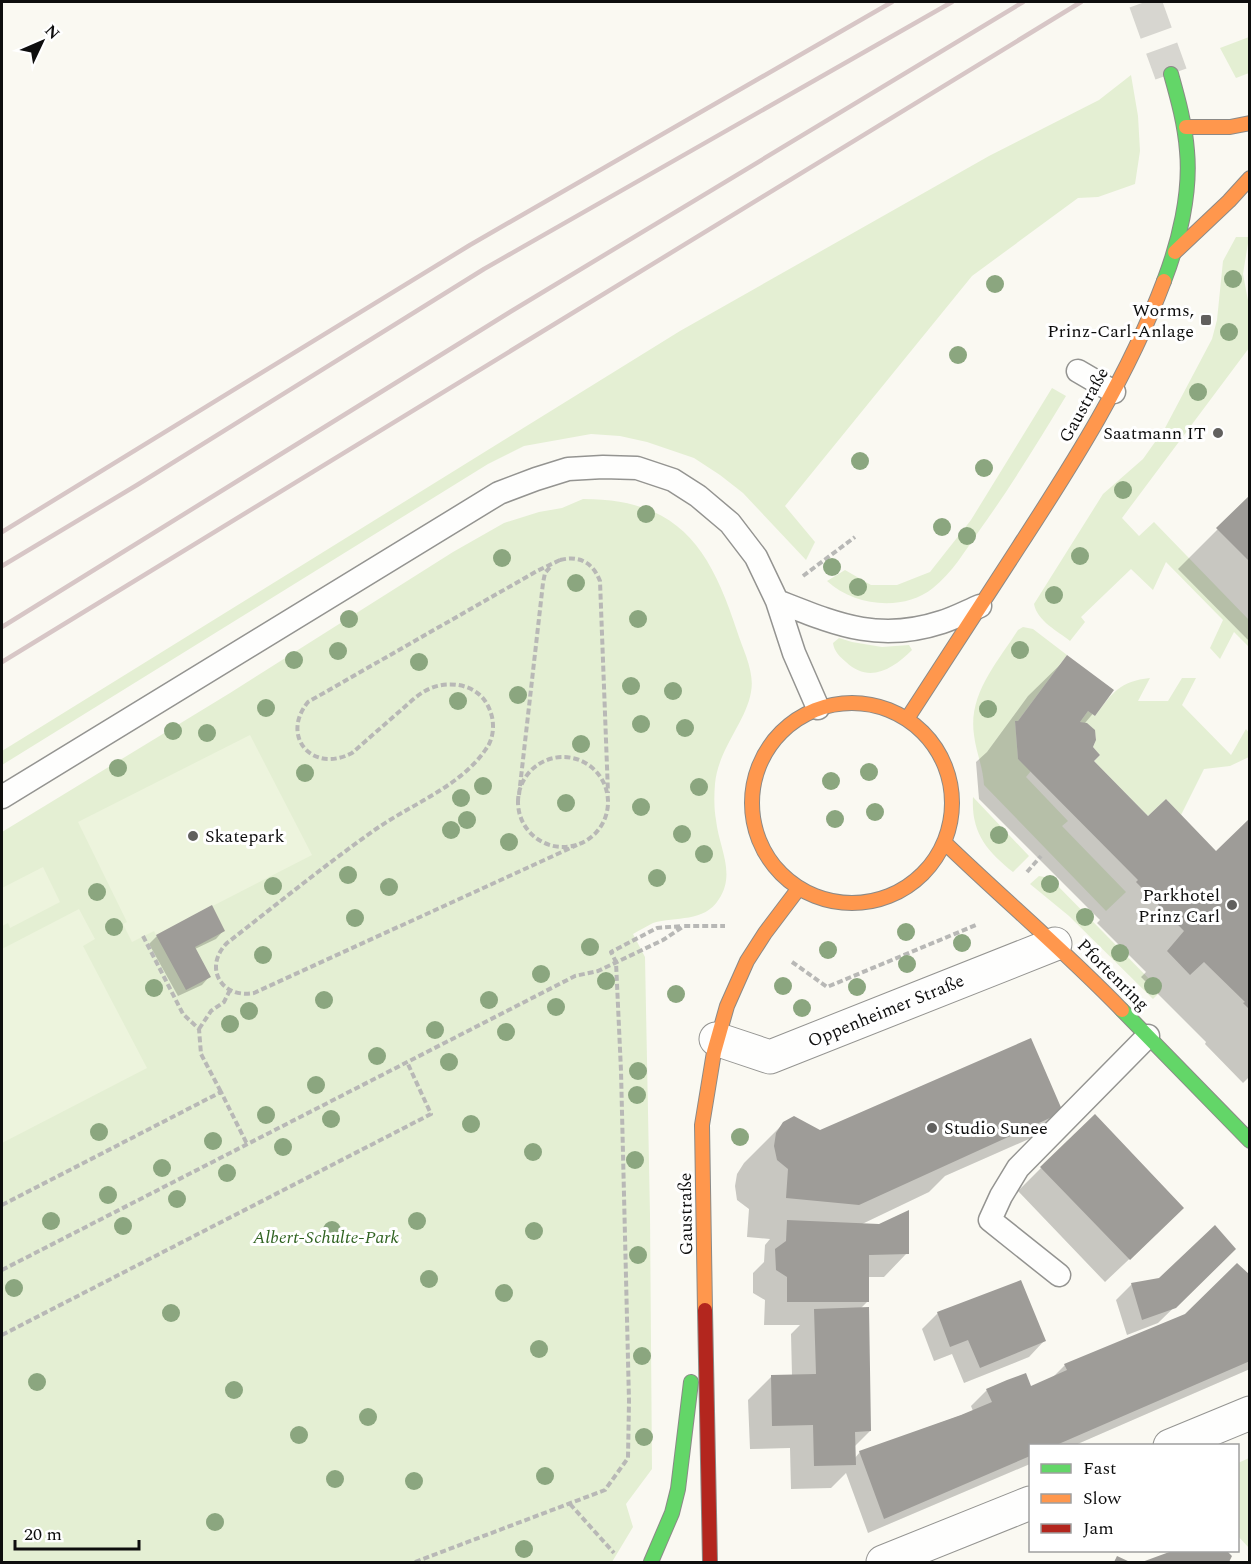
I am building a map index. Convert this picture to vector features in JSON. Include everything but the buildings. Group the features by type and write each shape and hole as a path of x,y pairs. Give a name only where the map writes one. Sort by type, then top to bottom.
{"main road":[{"name":"Gaustraße","path":"907,719 1073,463 1114,392 1156,307 1175,252 1187,178 1186,127 1171,74"},
{"path":"1186,127 1230,128 1250,123"},
{"path":"1175,252 1250,178"},
{"path":"848,702 879,706 907,719 927,737 938,753 943,761 951,788 951,815 944,842 929,867 908,886 883,898 854,903 826,900 799,888 775,867 758,840 752,808 755,776 768,746 790,723 818,708 848,702"},
{"name":"Pfortenring","path":"944,842 1003,899 1055,944 1250,1141"},
{"name":"Gaustraße","path":"710,1563 702,1125 707,1082 716,1038 738,980 760,941 799,888"},
{"path":"651,1563 672,1513 678,1489 705,1279"}],"street":[{"name":"Oppenheimer Straße","path":"716,1038 770,1057 1055,944"},
{"path":"1175,1444 1250,1413"},
{"path":"884,1563 1029,1503"}],"lane":[{"path":"1078,371 1114,392"},
{"path":"2,797 499,493 536,478 568,469 637,468 673,480 698,496 730,523 756,557 777,600 794,653 818,708"},
{"path":"777,600 835,624 872,632 910,630 942,622 980,606"},
{"path":"1059,1275 990,1220 1018,1168 1148,1036"}],"path":[{"path":"777,600 804,575 855,537"},
{"path":"581,559 597,571 600,581 608,794 608,810 602,825 591,837 577,845 254,993 244,994 230,990 219,980 216,970 219,951 374,830 462,773 488,748 493,734 493,718 487,703 477,692 449,683 424,691 352,753 341,759 319,758 302,744 297,722 300,711 308,702 537,571 561,560 581,559"},
{"path":"561,560 545,573 543,583 519,810 524,825 534,837 547,844 562,847 577,845"},
{"path":"519,795 523,781 533,769 546,760 562,757 577,759 591,766 602,778 608,794"},
{"path":"415,1563 605,1490 628,1458 629,1389 621,1071 616,962 611,952 657,928 712,924 732,926 760,941 827,987 976,924 1003,899 1041,856"},
{"path":"2,1270 575,976 598,971 663,940 684,926"},
{"path":"143,936 183,1014 199,1029"},
{"path":"230,990 224,1002 211,1011 199,1029 201,1054 247,1144"},
{"path":"2,1335 431,1114 407,1062"},
{"path":"2,1205 221,1092"},
{"path":"570,1504 617,1556"}],"green space":[{"path":"1249,37 1249,73 1236,78 1220,48"},
{"path":"1131,75 1138,116 1140,151 1135,184 1098,197 1078,198 972,276 785,506 815,542 806,560 743,493 694,458 647,442 620,436 591,434 524,446 488,464 2,765 2,751 680,331 989,156 1099,100"},
{"path":"1236,237 1249,237 1243,274 1249,306 1249,348 1122,518 1139,536 1154,522 1249,620 1249,647 1234,632 1220,659 1210,648 1223,620 1166,562 1153,590 1131,569 1081,617 1085,622 1070,641 1039,616 1034,604 1103,494 1143,459 1165,428 1212,339 1217,320 1223,261"},
{"path":"1052,388 1066,396 1024,465 963,554 940,582 921,596 908,601 879,603 851,596 827,581 845,570 871,585 897,585 930,572 971,520"},
{"name":"Albert-Schulte-Park","path":"583,499 616,501 644,508 667,519 686,534 702,553 727,601 748,661 752,684 744,714 721,759 715,784 715,816 726,870 724,889 713,907 706,912 653,923 633,934 645,957 652,1469 626,1504 633,1527 612,1562 2,1562 2,832 230,693 453,552 504,523 539,512 562,508"},
{"path":"1023,627 1033,629 1067,655 1018,721 1015,721 1018,759 1031,771 1026,777 1068,821 1062,826 1126,892 1106,911 984,785 974,735 975,706 993,667 1018,630"},
{"path":"839,638 882,647 909,645 912,650 889,668 872,673 863,672 855,669 838,654 833,643"},
{"path":"1150,678 1138,701 1168,701 1182,678 1196,678 1182,705 1231,755 1246,729 1249,733 1249,757 1230,766 1204,769 1181,815 1166,799 1148,816 1094,761 1100,755 1093,747 1096,738 1094,731 1085,723 1080,722 1088,711 1095,716 1112,695 1124,685"},
{"name":"Skatepark","path":"250,735 312,855 156,935 154,931 132,942 123,924 127,922 78,822"},
{"path":"973,797 1029,856 1013,872 988,849 978,831 973,810"},
{"path":"43,867 60,902 10,928 8,923 2,926 2,888"},
{"path":"1039,876 1050,878 1161,991 1153,999 1069,916 1030,884"},
{"path":"79,909 95,939 83,946 147,1068 2,1143 2,949"},
{"path":"1249,1458 1249,1548 1239,1537 1239,1463"}],"tunnel":[{"path":"1145,2 1171,74"}],"railway":[{"path":"2,532 470,245 892,2"},
{"path":"2,566 137,485 484,269 952,2"},
{"path":"2,627 510,312 1023,2"},
{"path":"2,662 1081,2"}],"traffic: fast":[{"path":"1164,281 1183,217 1188,167 1183,121 1171,74"},
{"path":"1122,1010 1250,1141"},
{"path":"651,1562 672,1513 678,1489 691,1382"}],"traffic: slow":[{"path":"1186,127 1230,127 1250,123"},
{"path":"1175,252 1250,178"},
{"path":"907,719 1079,451 1117,385 1150,317 1164,281"},
{"path":"852,703 871,705 899,715 929,740 944,765 950,784 952,803 950,822 940,850 915,880 890,895 871,901 852,903 833,901 805,891 775,866 760,841 754,822 752,803 754,784 764,756 789,726 814,711 833,705 852,703"},
{"path":"944,842 1122,1010"},
{"path":"705,1310 702,1125 714,1052 727,1006 747,961 799,888"}],"traffic: jam":[{"path":"705,1310 710,1562"}],"place":[{"name":"Worms, Prinz-Carl-Anlage","path":"1206,320"},
{"name":"Saatmann IT","path":"1218,433"},
{"name":"Skatepark","path":"193,836"},
{"name":"Parkhotel Prinz Carl","path":"1232,905"},
{"name":"Studio Sunee","path":"932,1128"}]}
